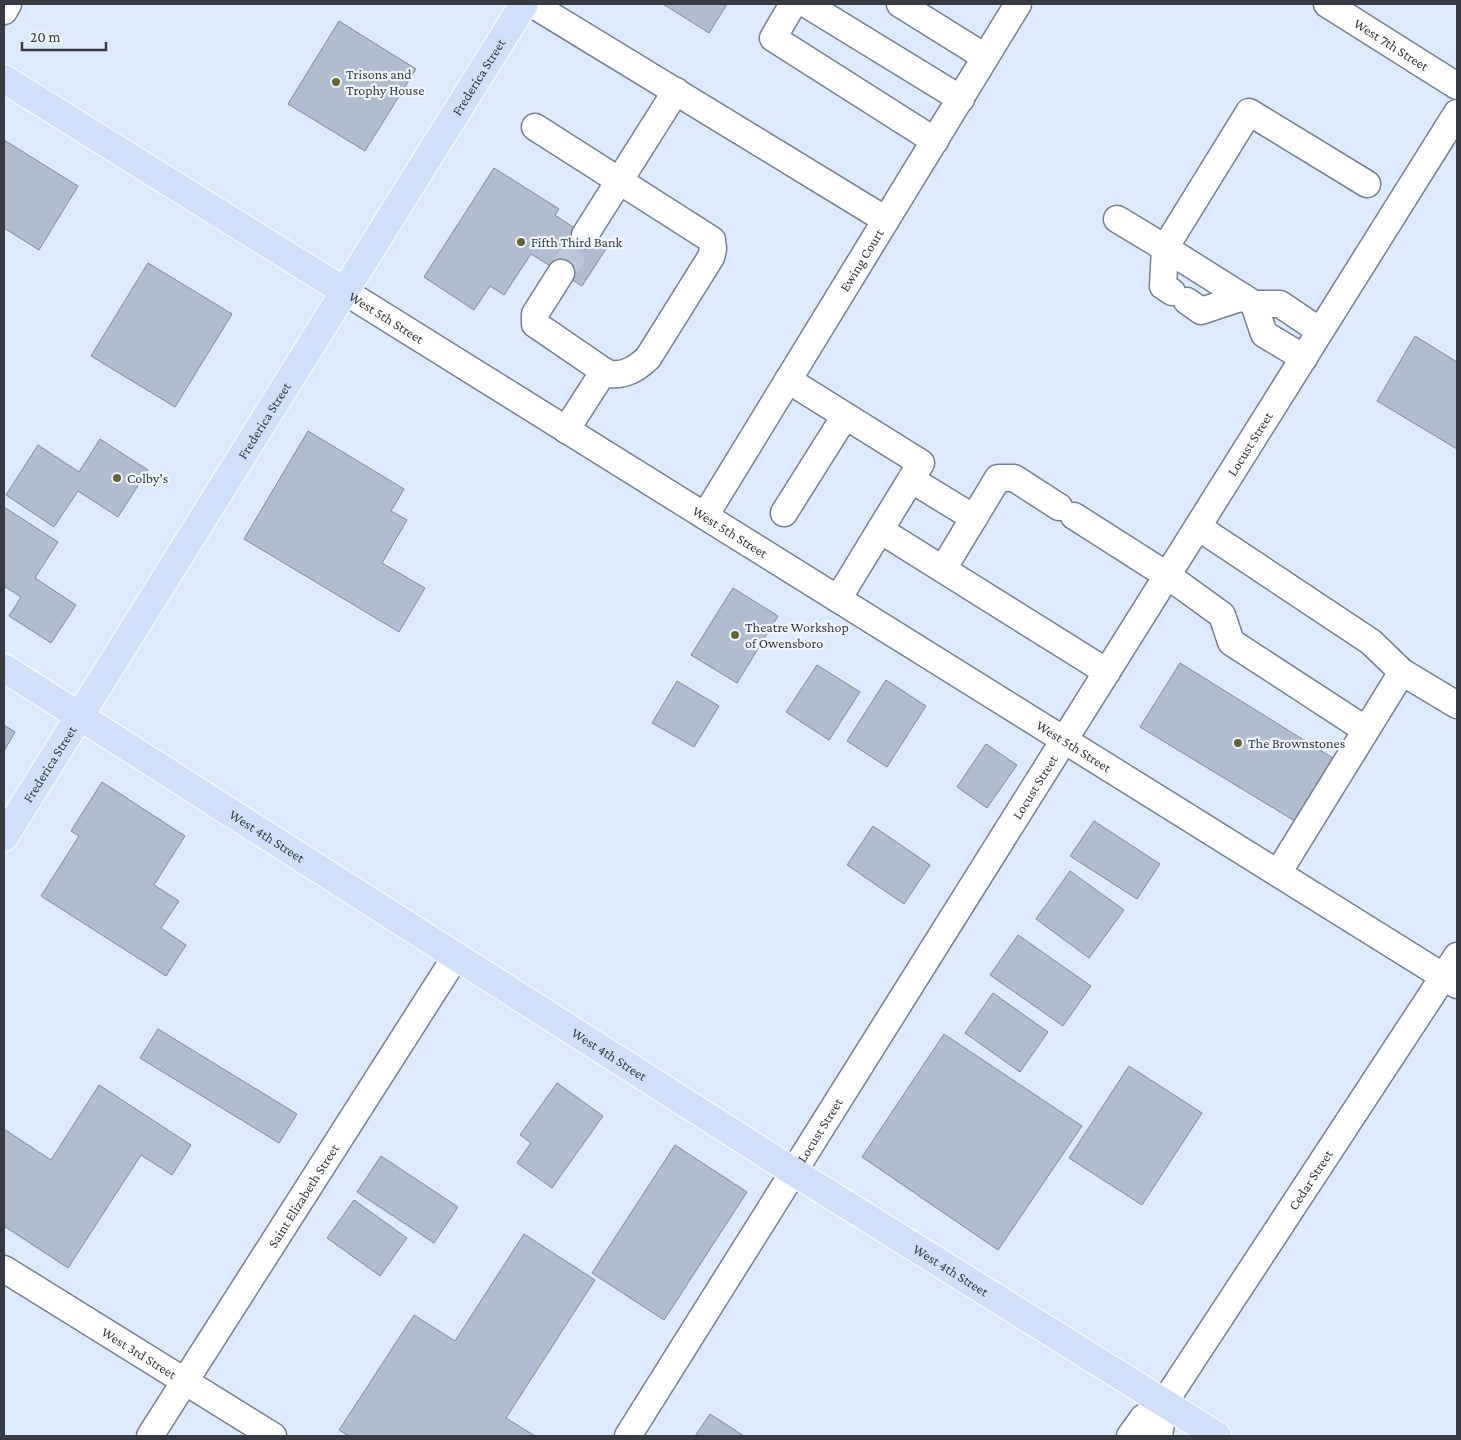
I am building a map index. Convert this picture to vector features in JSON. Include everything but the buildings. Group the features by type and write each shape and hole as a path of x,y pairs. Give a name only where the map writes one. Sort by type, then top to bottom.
{"main road":[{"name":"Frederica Street","path":"8,820 78,716 524,4"},
{"name":"West 5th Street","path":"4,79 344,291"},
{"name":"West 4th Street","path":"4,668 794,1172 1218,1436"}],"street":[{"path":"4,11 8,4"},
{"path":"532,4 886,220"},
{"path":"793,4 773,38 935,141"},
{"path":"806,4 961,98"},
{"name":"Ewing Court","path":"705,516 1018,4"},
{"name":"West 7th Street","path":"1327,4 1457,86"},
{"path":"911,7 985,57"},
{"path":"585,235 676,92"},
{"path":"1320,331 1280,304 1248,301 1201,311 1163,286 1165,248 1249,112 1367,184"},
{"name":"Locust Street","path":"628,1436 1457,113"},
{"path":"535,127 712,240 713,249 711,257 648,358 638,367 620,375 608,374 535,324 535,314 561,273"},
{"path":"1117,219 1248,301 1264,334 1304,358"},
{"name":"West 5th Street","path":"344,291 1278,873 1453,973"},
{"path":"566,430 604,371"},
{"path":"788,380 921,463 838,599"},
{"path":"784,513 845,416"},
{"path":"943,569 998,478 1014,478 1168,576 1222,615 1231,642 1366,730"},
{"path":"912,480 974,518"},
{"path":"1198,527 1371,642 1402,672 1457,705"},
{"path":"880,530 1107,672"},
{"path":"1278,873 1402,672"},
{"name":"Saint Elizabeth Street","path":"150,1436 456,956"},
{"name":"Cedar Street","path":"1130,1436 1143,1418 1164,1404 1453,973"},
{"name":"West 3rd Street","path":"4,1270 272,1436"},
{"name":"Cedar Street","path":"1159,1436 1164,1404"}],"tunnel":[{"path":"561,273 585,235"}],"place":[{"name":"Trisons and Trophy House","path":"336,82"},
{"name":"Fifth Third Bank","path":"521,242"},
{"name":"Colby's","path":"117,478"},
{"name":"Theatre Workshop of Owensboro","path":"735,635"},
{"name":"The Brownstones","path":"1238,743"}]}
